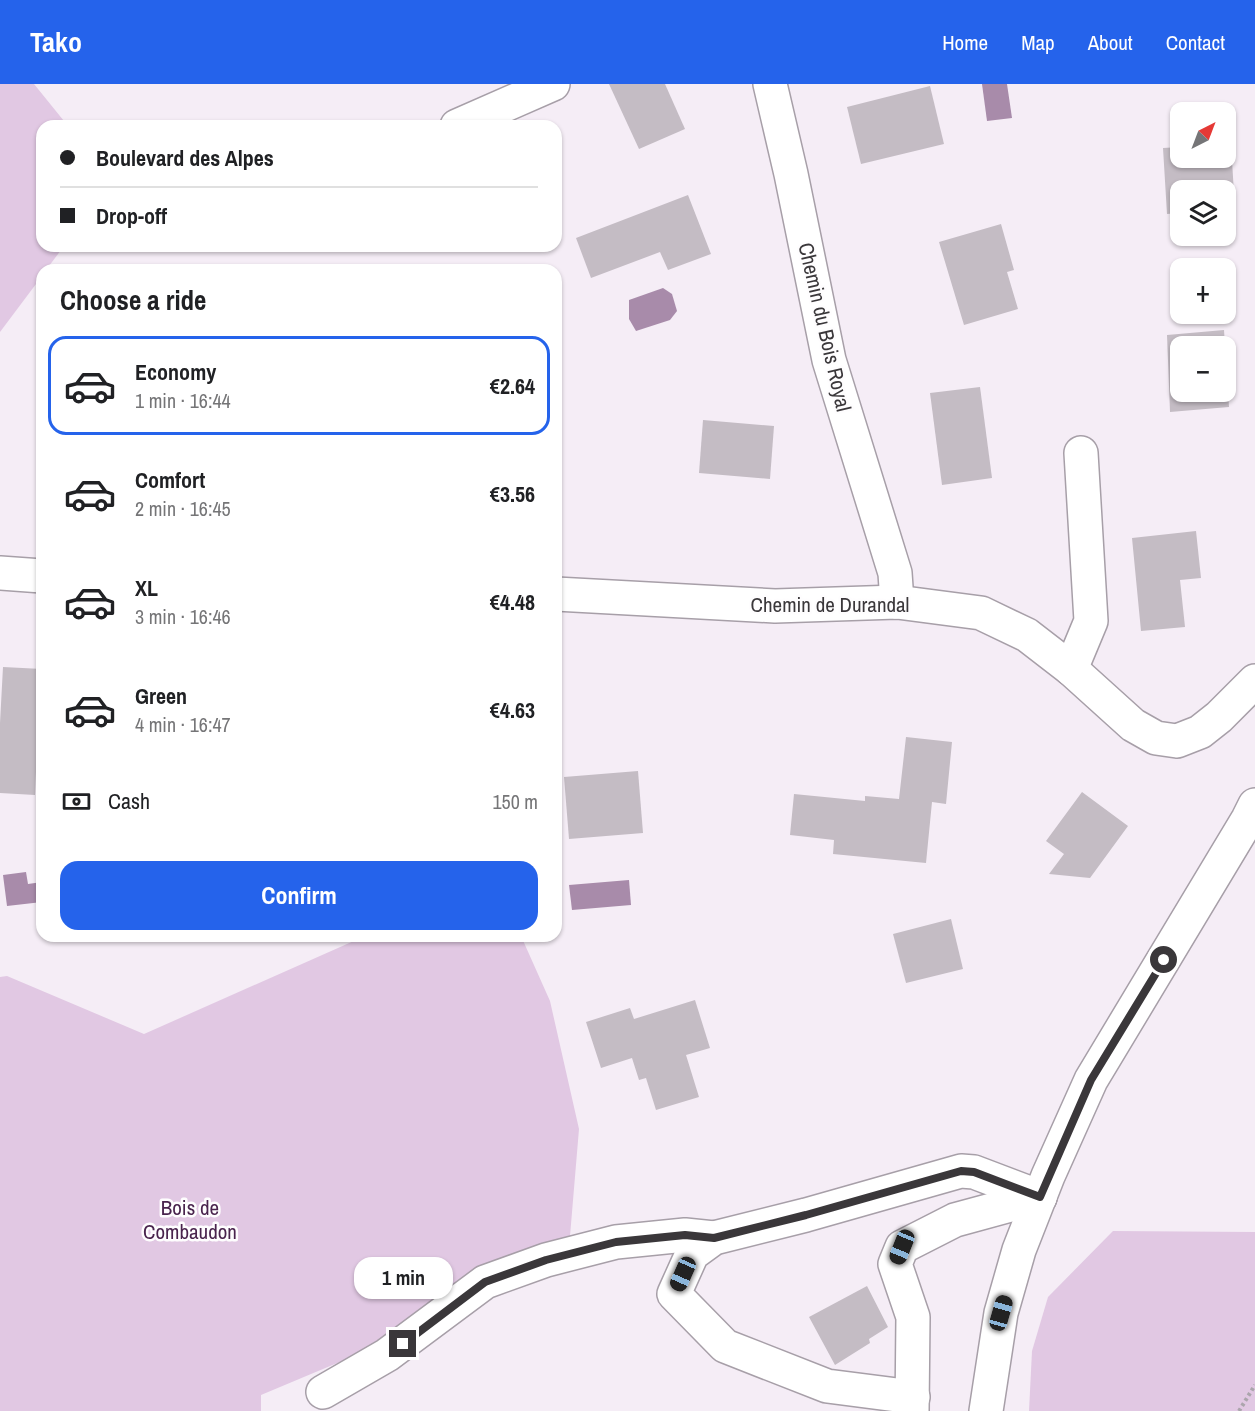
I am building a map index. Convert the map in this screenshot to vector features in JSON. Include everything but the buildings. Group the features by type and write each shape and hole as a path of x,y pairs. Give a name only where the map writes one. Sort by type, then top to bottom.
{"street":[{"path":"471,120 553,84"},
{"name":"Chemin du Bois Royal","path":"770,84 829,360 895,573 897,602"},
{"path":"1071,669 1091,621 1081,453"},
{"path":"0,573 36,576"},
{"name":"Chemin de Durandal","path":"562,594 775,606 897,602 981,613 1027,635 1071,669 1133,724 1156,738 1177,741 1200,732 1219,717 1255,681"},
{"path":"986,1411 1001,1313 1019,1250 1091,1080 1255,805"},
{"path":"323,1392 387,1355 485,1282 546,1260 616,1242 685,1235 714,1238 806,1215 961,1171 974,1172 1040,1197"},
{"path":"714,1238 692,1254 674,1294 725,1346 827,1386 912,1404 913,1317 895,1264 902,1247 955,1220 1040,1197"}],"path":[{"path":"1239,1411 1255,1384"}],"green space":[{"path":"0,84 34,84 63,120 36,120 36,252 60,252 50,264 36,264 36,284 0,332"},
{"name":"Bois de Combaudon","path":"351,942 524,942 550,1001 579,1129 570,1236 475,1273 373,1348 261,1395 261,1411 0,1411 0,977 7,976 144,1034"},
{"path":"1113,1231 1255,1232 1255,1411 1029,1411 1032,1351 1048,1297"}],"shaded area":[{"path":"982,84 1007,84 1012,118 987,121"},
{"path":"663,288 672,294 677,311 670,320 636,331 629,319 629,300"},
{"path":"26,872 28,884 36,883 36,903 7,906 3,875"},
{"path":"629,880 631,905 572,910 569,885"}],"route":[{"path":"403,1344 485,1282 546,1260 616,1242 685,1235 714,1238 806,1215 961,1171 974,1172 1040,1197 1091,1080 1164,960"}]}
